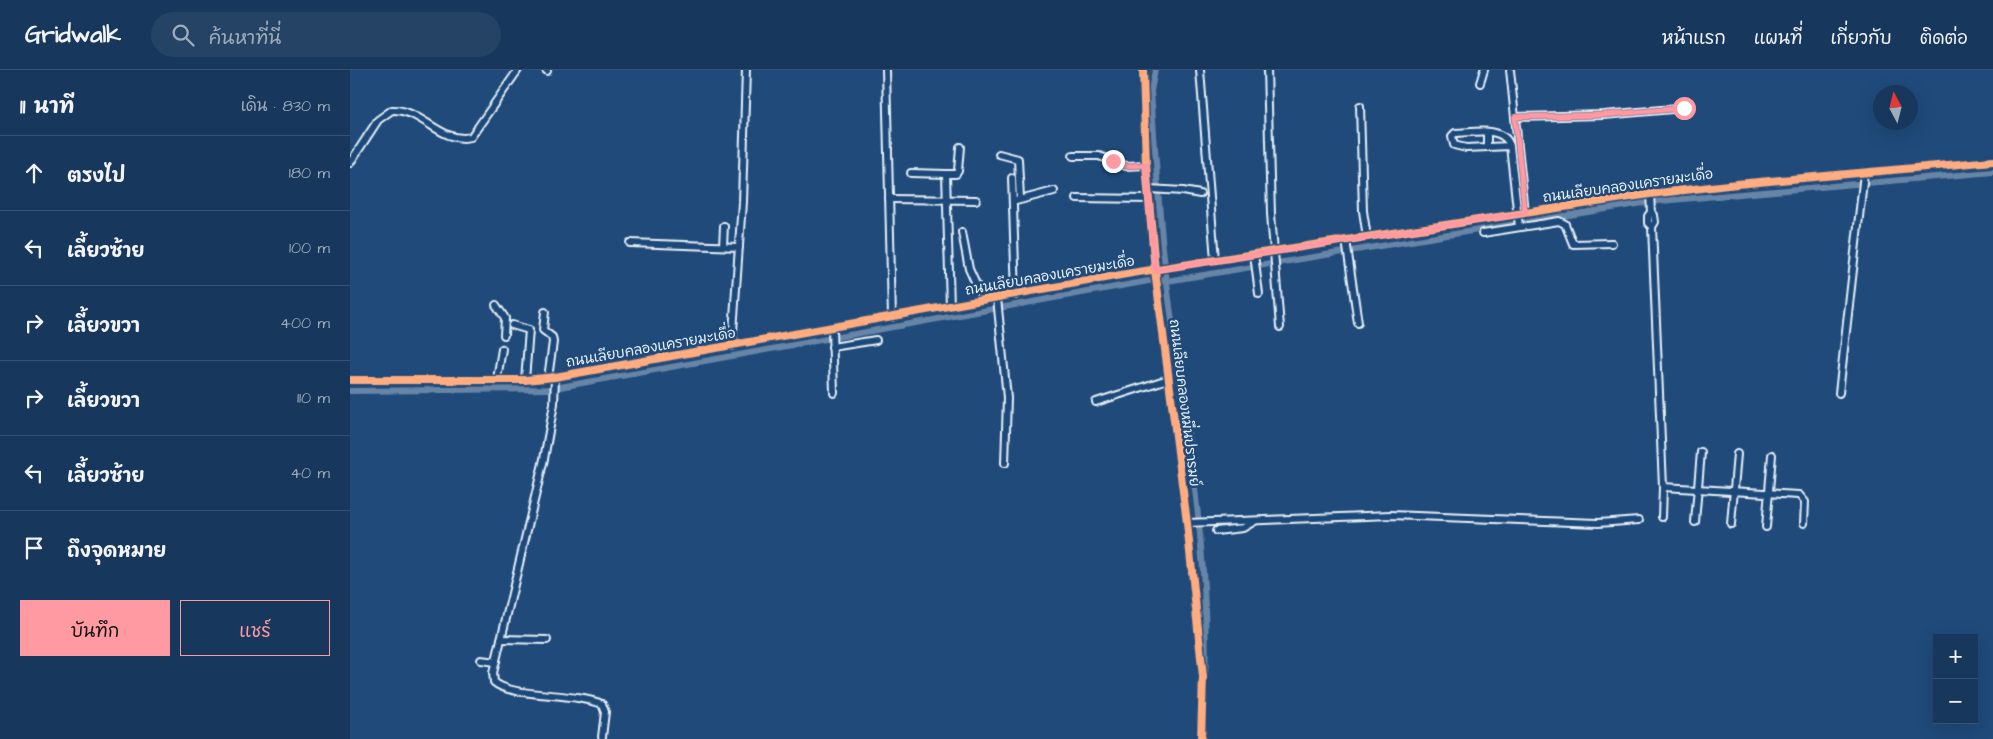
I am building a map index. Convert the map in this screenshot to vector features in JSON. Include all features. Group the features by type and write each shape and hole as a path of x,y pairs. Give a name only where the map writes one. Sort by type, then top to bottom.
{"street":[{"path":"350,162 378,120 392,110 407,112 453,138 471,137 518,70"},
{"path":"732,346 739,247 746,70"},
{"path":"886,70 892,317"},
{"name":"ถนนเลียบคลองหมื่นปรารมย์","path":"1143,70 1148,189 1160,270 1156,283 1168,378 1192,523 1203,677 1200,739"},
{"path":"1200,70 1215,260"},
{"path":"1266,70 1274,260 1280,327"},
{"path":"1480,83 1484,70"},
{"path":"1510,70 1525,213"},
{"path":"1360,106 1363,211 1367,237"},
{"path":"1515,117 1604,115 1684,108"},
{"path":"1510,146 1466,148 1454,145 1451,142 1452,136 1455,133 1486,132 1501,134 1508,138 1510,146 1518,220"},
{"path":"1486,132 1487,147"},
{"path":"911,172 956,174 958,171 960,147"},
{"path":"998,154 1018,159 1020,199"},
{"path":"1073,156 1099,156 1126,166 1146,165"},
{"name":"ถนนเลียบคลองแครายมะเดื่อ","path":"350,380 497,379 553,382 732,346 983,300 997,305 1016,295 1215,260 1255,260 1274,251 1347,246 1367,237 1518,220 1525,213 1650,199 1737,184 1863,179 1993,161"},
{"path":"946,174 950,306"},
{"path":"1012,178 1016,295"},
{"path":"1839,393 1863,179"},
{"path":"1148,189 1200,194"},
{"path":"1012,202 1054,191"},
{"path":"1077,198 1149,199"},
{"path":"889,199 976,200"},
{"path":"1650,199 1651,212 1648,216 1648,222 1652,227 1663,487 1662,517"},
{"path":"1483,233 1518,220 1563,221 1573,244 1612,243"},
{"path":"723,246 724,226"},
{"path":"962,232 970,268 983,300"},
{"path":"630,243 739,247"},
{"path":"1347,246 1358,323"},
{"path":"1255,260 1259,294"},
{"path":"496,305 505,318 504,335"},
{"path":"997,305 1007,398 1005,463"},
{"path":"545,312 543,330 552,337 553,342 553,382 544,459 501,639 494,682 506,689 569,696 602,704 605,712 602,737"},
{"path":"512,325 525,327 529,330 524,380"},
{"path":"832,328 834,393"},
{"path":"833,341 876,340"},
{"path":"497,379 502,349"},
{"path":"1096,402 1168,378"},
{"path":"1695,522 1702,452"},
{"path":"1731,524 1737,454"},
{"path":"1766,527 1772,455"},
{"path":"1663,487 1803,497 1805,502 1804,523"},
{"path":"1192,523 1391,515 1598,523 1639,520"},
{"path":"1216,531 1243,528 1255,521"},
{"path":"501,639 547,640"},
{"path":"481,660 496,662"}],"waterway":[{"path":"1155,70 1151,91 1158,195 1170,310 1199,521 1206,627 1205,680"},
{"path":"350,391 549,389 1160,279 1167,281 1649,202 1993,172"}],"tunnel":[{"path":"502,349 504,335"}],"cycle path":[{"path":"1143,70 1146,165 1155,270 1187,523 1203,677 1201,739"},
{"path":"350,380 525,380 555,377 1132,273 1650,194 1737,184 1993,161"}],"route":[{"path":"1113,161 1126,166 1146,165 1155,270 1525,213 1515,117 1604,115 1684,108"}]}
